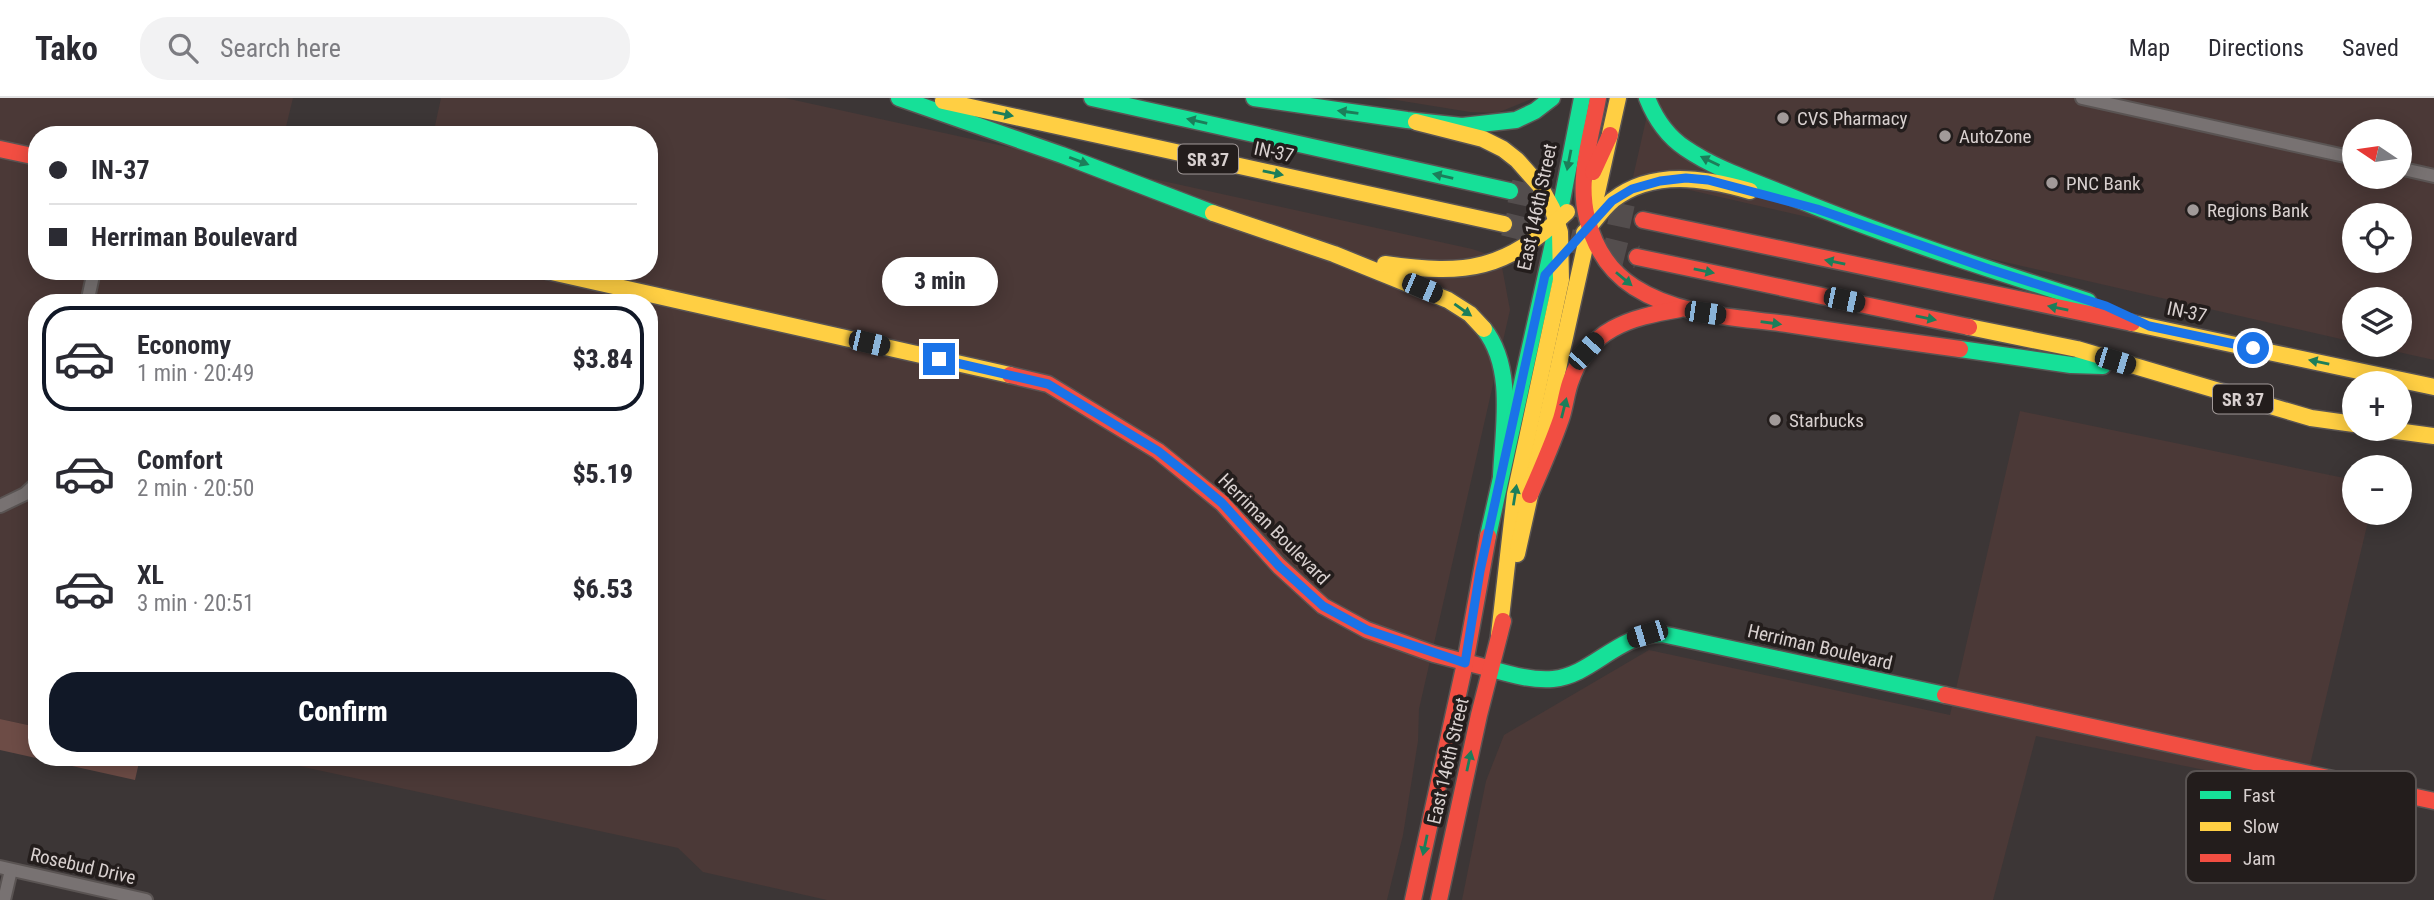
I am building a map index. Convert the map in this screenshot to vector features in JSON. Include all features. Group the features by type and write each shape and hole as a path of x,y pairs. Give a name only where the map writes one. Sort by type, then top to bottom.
{"main road":[{"path":"899,98 1062,155 1245,226 1334,254 1448,300 1470,314 1494,341 1500,359 1504,395 1501,476"},
{"name":"IN-37","path":"912,98 954,103 1504,224"},
{"name":"IN-37","path":"1092,98 1510,191"},
{"path":"1254,98 1416,122 1483,139 1517,160 1540,186 1558,222 1560,280 1515,494 1499,635"},
{"path":"1416,122 1490,124 1515,120 1542,108 1552,98"},
{"name":"East 146th Street","path":"1413,900 1465,663 1480,571 1558,222 1581,98"},
{"path":"1598,98 1584,172 1589,228 1596,248 1607,263 1625,281 1643,293 1680,309 2071,365 2134,367"},
{"name":"East 146th Street","path":"1440,900 1618,98"},
{"path":"1647,98 1660,124 1686,149 1817,209"},
{"path":"1334,254 1422,271 1447,272 1473,269 1522,250 1570,209 1592,176 1610,135"},
{"path":"0,149 28,155"},
{"path":"1545,275 1612,201 1632,189 1660,181 1686,178 1708,180 1817,209 1989,269 2106,306 2149,326"},
{"name":"IN-37","path":"1643,220 2434,387"},
{"name":"SR 37","path":"1637,257 2077,349 2311,418 2342,423"},
{"name":"Herriman Boulevard","path":"587,280 649,294"},
{"name":"Herriman Boulevard","path":"658,296 1048,384 1158,451 1196,481 1222,503 1279,566 1323,606 1367,630 1465,663 1532,679 1553,678 1573,673 1633,638 1662,634 2295,771"},
{"path":"1531,495 1559,426 1571,380 1586,351 1598,337 1616,325 1634,317 1680,309"},
{"path":"2412,433 2434,436"},
{"name":"Herriman Boulevard","path":"2416,797 2434,801"}],"street":[{"path":"2082,98 2342,155"},
{"path":"2412,171 2434,176"},
{"path":"0,506 28,492"},
{"path":"4,900 6,868"},
{"name":"Rosebud Drive","path":"6,868 146,900"}],"shaded area":[{"path":"0,98 293,98 286,126 28,126 28,280 658,280 658,126 435,126 441,98 785,98 1472,249 1490,255 1502,267 1510,310 1419,709 1418,741 1403,835 1387,900 827,900 703,872 678,848 299,766 658,766 658,294 28,294 28,725 0,719"},
{"path":"1384,98 1534,98 1497,113 1470,112"},
{"path":"1651,98 2434,98 2434,360 2412,355 2412,287 2342,287 2342,339 1633,177"},
{"path":"2020,411 2342,478 2342,525 2367,525 2309,771 2210,771 2036,736 1993,900 1462,900 1486,781 1504,735 1649,650 1950,715"},
{"path":"0,719 28,725 28,756 0,750"},
{"path":"72,766 138,766 135,780"}],"tunnel":[{"path":"1510,191 1643,220"},
{"path":"1504,224 1637,257"}],"traffic: fast":[{"path":"899,98 1062,155 1213,213"},
{"path":"1092,98 1510,191"},
{"path":"1254,98 1462,126 1516,120 1535,111 1552,98"},
{"path":"1488,536 1558,221 1582,98"},
{"path":"1647,98 1658,119 1673,138 1720,168 1896,237 2088,301"},
{"path":"1484,329 1494,345 1504,380 1505,419 1501,476"},
{"path":"1960,349 2071,365 2103,366"},
{"path":"1484,667 1527,678 1553,679 1581,670 1632,640 1662,634 1945,695"}],"traffic: slow":[{"path":"1517,554 1618,98"},
{"path":"943,101 1504,224"},
{"path":"1416,122 1483,139 1503,149 1517,160 1540,186 1552,208 1560,232 1561,280 1515,494 1499,635"},
{"path":"1584,233 1613,200 1645,184 1662,180 1697,180 1750,191"},
{"path":"1385,264 1439,269 1484,264 1524,246 1567,212"},
{"path":"1213,213 1334,254 1448,300 1470,314 1484,329"},
{"path":"587,280 649,294"},
{"path":"658,296 1010,375"},
{"path":"2132,323 2434,387"},
{"path":"1969,327 2077,349 2311,418 2342,422"},
{"path":"2412,433 2434,436"}],"traffic: jam":[{"path":"1598,98 1584,173 1584,203 1594,238 1610,266 1625,281 1651,297 1688,310 1960,349"},
{"path":"1593,172 1610,135"},
{"path":"0,149 28,155"},
{"path":"1643,220 2132,323"},
{"path":"1637,257 1969,327"},
{"path":"1530,495 1558,429 1570,383 1588,350 1599,338 1628,322 1680,309"},
{"path":"1010,375 1048,384 1158,451 1222,503 1279,566 1323,606 1367,630 1434,654 1484,667"},
{"path":"1413,900 1465,663 1488,536"},
{"path":"1439,900 1479,715 1503,621"},
{"path":"1945,695 2296,771"},
{"path":"2416,797 2434,801"}],"place":[{"name":"CVS Pharmacy","path":"1783,118"},
{"name":"AutoZone","path":"1945,136"},
{"name":"PNC Bank","path":"2052,183"},
{"name":"Regions Bank","path":"2193,210"},
{"name":"Starbucks","path":"1775,420"}],"route":[{"path":"939,359 1048,384 1085,405 1158,451 1196,481 1222,503 1279,566 1323,606 1367,630 1465,663 1480,571 1545,275 1612,201 1632,189 1660,181 1686,178 1708,180 1817,209 1989,269 2106,306 2149,326 2253,348"}]}
